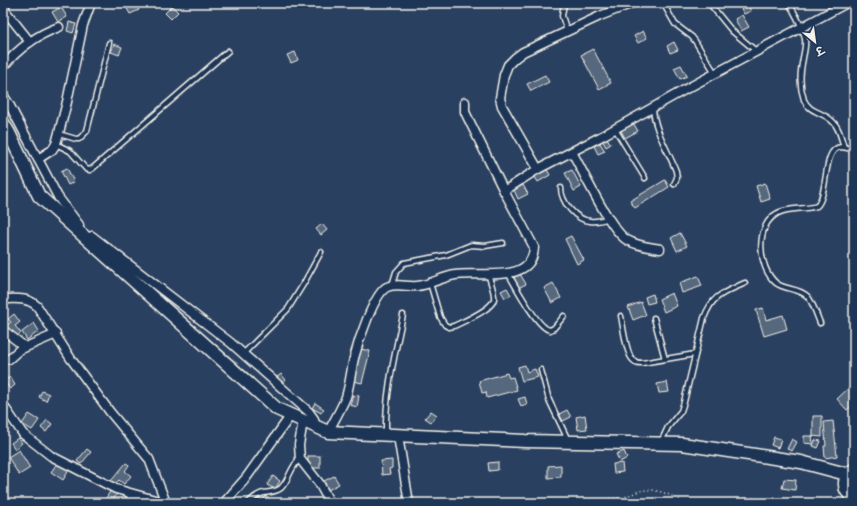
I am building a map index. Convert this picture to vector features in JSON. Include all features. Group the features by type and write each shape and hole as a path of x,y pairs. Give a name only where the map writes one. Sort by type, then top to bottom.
{"highway":[{"path":"852,473 848,478 847,487 854,495"},
{"path":"852,503 854,499"}],"main road":[{"path":"3,123 39,196 277,409 328,432 392,436 682,444 801,462 852,473"}],"street":[{"path":"38,160 52,150 56,144 68,102 83,26 90,3"},
{"path":"538,170 502,106 500,98 502,83 508,65 523,52 600,16 633,3"},
{"path":"504,191 538,170 847,3"},
{"path":"3,8 30,42"},
{"path":"3,67 19,50 30,42 43,33 59,27"},
{"path":"3,95 58,197 66,210 82,228 244,353 309,412 314,419 315,426"},
{"path":"328,432 345,398 357,348 376,299 383,289 392,286 417,286 454,275 517,272 528,265 534,253 534,247 504,191 465,112 465,102"},
{"path":"572,152 599,202 621,236 634,243 660,249"},
{"path":"3,307 6,299 24,299 34,302 71,359 110,412 149,459 166,503 131,499 116,489 52,456 23,434 3,405"},
{"path":"3,330 25,347"},
{"path":"9,359 25,347 56,334"},
{"path":"224,503 246,478 291,415"},
{"path":"303,421 298,452 300,459 319,483 330,503"},
{"path":"392,436 409,503"}],"lane":[{"path":"564,3 562,16 567,32"},
{"path":"663,3 675,24 696,41 715,73"},
{"path":"709,3 732,31 756,51"},
{"path":"789,3 802,27 806,44 800,77 804,100 811,109 832,120 839,132 844,147"},
{"path":"59,134 79,139 87,131 109,43"},
{"path":"56,144 70,151 86,169 90,170 228,51"},
{"path":"653,107 653,118 656,127 676,171 674,184"},
{"path":"615,129 645,178"},
{"path":"820,323 808,296 801,292 780,286 771,278 762,258 761,239 768,222 777,213 817,206 820,202 825,184 828,160 834,150 844,147 854,150"},
{"path":"561,188 564,202 581,218 587,221 596,222 609,218"},
{"path":"392,286 396,272 404,263 446,255 471,245 485,246 503,243"},
{"path":"244,353 288,309 321,252"},
{"path":"508,273 522,297 544,328 550,330 564,316"},
{"path":"429,283 440,317 445,325 449,327 454,326 489,308 494,297 488,274"},
{"path":"660,444 668,427 681,410 708,306 720,295 745,283"},
{"path":"392,436 386,417 388,393 403,315"},
{"path":"621,316 631,359 637,363 695,354"},
{"path":"654,318 665,359"},
{"path":"541,370 549,400 569,442"},
{"path":"248,503 253,498 263,493 272,492 281,488 294,463 300,459"}],"path":[{"path":"570,503 589,499 621,498 643,490 665,493 684,503"}],"building":[{"path":"124,3 136,3 139,10 130,14"},
{"path":"738,3 747,3 751,11 744,14"},
{"path":"172,6 178,12 171,19 165,13"},
{"path":"61,7 67,17 58,22 52,12"},
{"path":"742,15 749,27 741,31 735,19"},
{"path":"69,22 76,24 73,33 67,31"},
{"path":"643,31 647,38 638,43 634,36"},
{"path":"674,42 678,50 670,53 667,46"},
{"path":"114,44 122,47 119,55 111,52"},
{"path":"593,49 611,83 599,89 581,55"},
{"path":"295,52 298,60 291,63 287,55"},
{"path":"681,65 687,76 680,79 674,68"},
{"path":"545,75 549,82 531,91 527,84"},
{"path":"632,121 638,131 625,138 620,129"},
{"path":"606,137 611,144 606,147 602,140"},
{"path":"600,143 605,151 598,154 594,146"},
{"path":"545,166 550,175 538,182 533,174"},
{"path":"67,168 74,182 68,185 61,171"},
{"path":"572,170 581,187 574,191 565,173"},
{"path":"665,180 669,187 635,208 630,201"},
{"path":"765,183 770,199 761,202 756,186"},
{"path":"523,185 528,194 518,199 514,190"},
{"path":"322,224 327,230 321,235 316,229"},
{"path":"680,233 687,246 677,251 671,238"},
{"path":"571,236 584,260 577,264 565,239"},
{"path":"520,274 526,284 518,288 513,278"},
{"path":"698,276 702,286 682,293 679,283"},
{"path":"553,283 561,298 552,303 544,288"},
{"path":"507,288 511,295 505,298 501,291"},
{"path":"672,293 677,306 664,312 659,299"},
{"path":"653,294 655,302 647,304 645,297"},
{"path":"641,302 646,315 633,320 628,307"},
{"path":"763,308 766,320 783,315 787,329 764,336 756,310"},
{"path":"14,314 20,322 15,326 21,333 15,338 5,327 11,322 8,319"},
{"path":"34,323 39,331 27,340 22,332"},
{"path":"361,349 370,351 362,383 353,381"},
{"path":"525,365 527,372 535,369 538,377 522,381 518,367"},
{"path":"507,373 509,378 513,377 517,390 487,398 486,392 482,393 479,381"},
{"path":"281,374 286,380 281,384 276,378"},
{"path":"10,377 15,385 10,389 4,381"},
{"path":"667,382 669,392 659,393 657,384"},
{"path":"854,383 854,404 847,410 837,399"},
{"path":"42,391 49,394 46,401 39,397"},
{"path":"353,395 359,396 357,407 350,405"},
{"path":"525,397 527,404 521,406 518,399"},
{"path":"315,403 324,409 321,413 312,408"},
{"path":"567,410 571,417 563,421 559,414"},
{"path":"431,411 437,415 431,422 425,418"},
{"path":"29,414 39,420 32,430 22,424"},
{"path":"585,415 587,429 578,430 576,417"},
{"path":"813,416 822,416 822,437 812,436"},
{"path":"47,420 52,424 46,432 41,428"},
{"path":"833,421 837,456 825,458 824,446 826,446 824,422"},
{"path":"804,436 812,436 813,444 804,443"},
{"path":"774,437 781,439 778,448 771,445"},
{"path":"18,438 22,443 15,449 11,443"},
{"path":"792,439 797,442 792,451 787,449"},
{"path":"815,440 821,441 818,448 813,446"},
{"path":"87,449 91,452 81,464 77,461"},
{"path":"19,450 30,468 19,475 8,457"},
{"path":"624,451 627,458 620,462 616,454"},
{"path":"308,456 320,456 320,468 308,468"},
{"path":"392,460 392,468 389,469 390,474 382,475 381,461"},
{"path":"58,462 69,470 63,480 51,472"},
{"path":"498,462 498,470 489,471 488,463"},
{"path":"126,463 129,465 125,471 131,476 124,484 119,480 115,484 111,481"},
{"path":"622,463 623,472 614,473 613,464"},
{"path":"561,465 561,477 548,478 548,466"},
{"path":"273,476 280,481 275,489 267,485"},
{"path":"334,476 339,484 328,490 324,481"},
{"path":"784,479 796,480 795,490 782,488"},
{"path":"111,490 117,494 111,503 103,503"},
{"path":"266,496 273,503 254,503 258,499 260,502"},
{"path":"755,498 755,503 743,503 743,499"}]}
